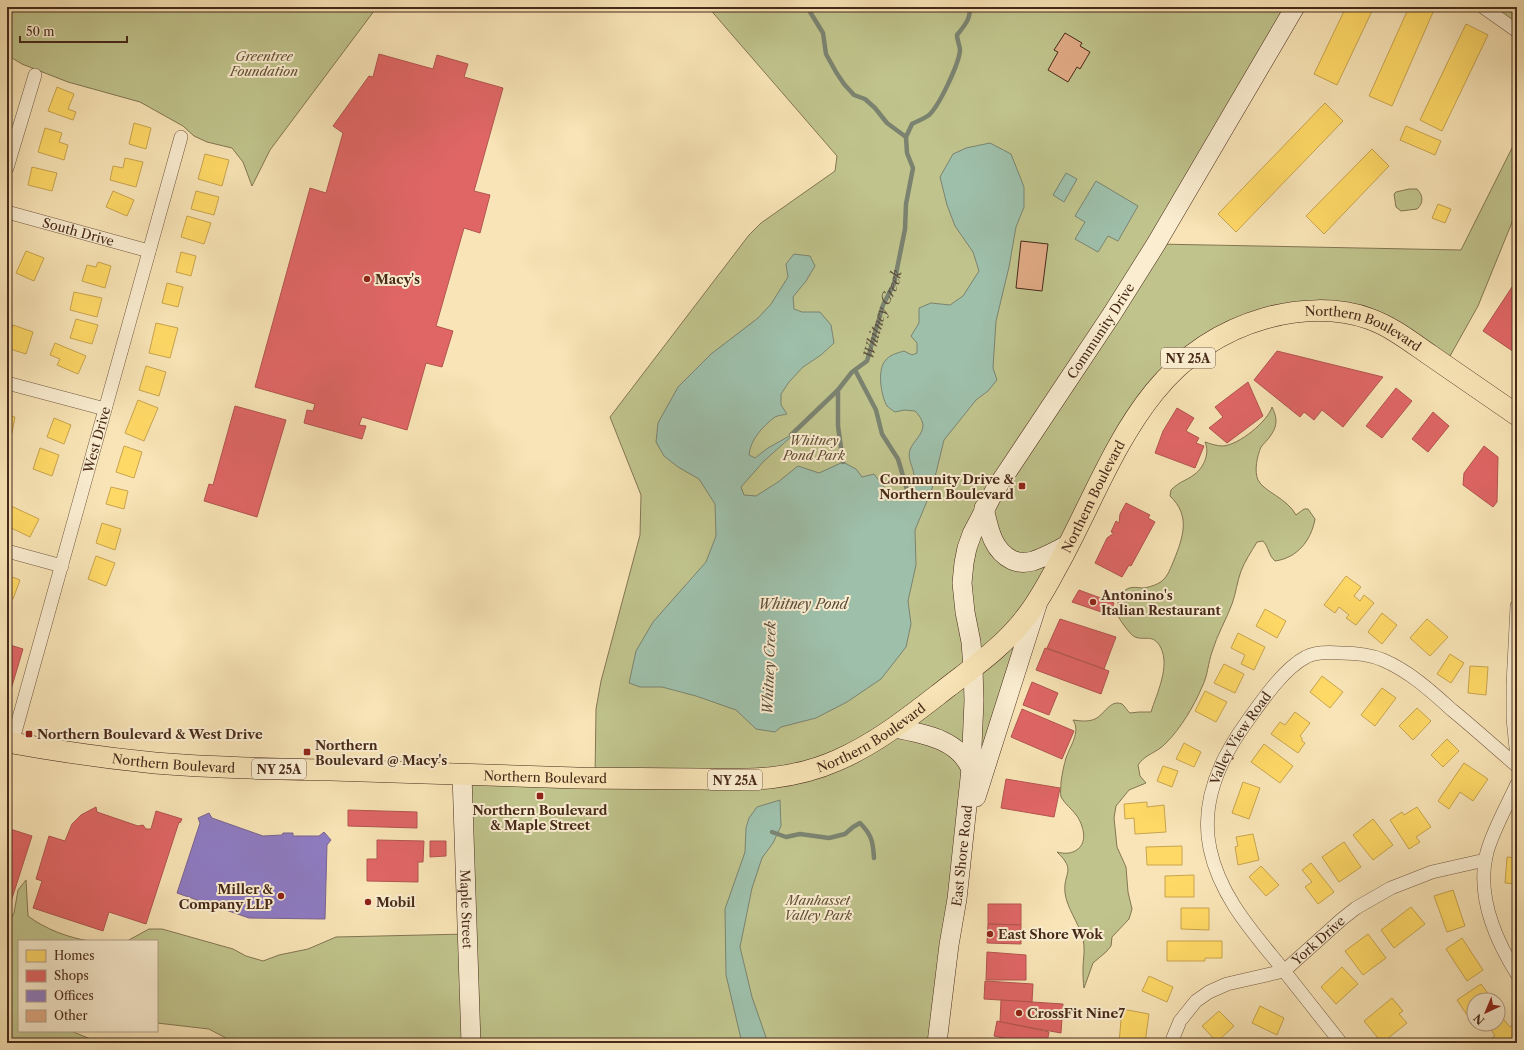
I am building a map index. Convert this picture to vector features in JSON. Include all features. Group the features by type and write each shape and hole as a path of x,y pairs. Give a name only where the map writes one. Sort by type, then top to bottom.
{"main road":[{"name":"Community Drive","path":"973,668 971,642 965,612 963,576 967,548 984,508 1005,473 1104,326 1156,244 1294,7"},
{"name":"Northern Boulevard","path":"9,742 112,758 198,766 462,775 672,779 766,779 795,775 827,765 868,745 895,728 973,668 1008,638 1025,620 1039,599 1069,544 1114,454 1138,413 1158,387 1181,363 1202,346 1227,333 1252,322 1279,314 1307,311 1343,312 1370,319 1396,332 1517,415"},
{"path":"984,508 993,541 1002,554 1015,561 1034,561 1069,544"},
{"path":"963,836 1039,599"},
{"name":"East Shore Road","path":"937,1043 949,945 957,899 971,770 974,702 973,668"},
{"path":"895,728 938,738 960,754 971,770"},
{"name":"Maple Street","path":"462,775 471,1043"}],"street":[{"path":"1483,7 1517,31"},
{"path":"7,168 35,75"},
{"name":"West Drive","path":"9,742 62,566 182,137"},
{"name":"South Drive","path":"7,212 150,251"},
{"path":"7,383 105,408"},
{"path":"7,552 62,566"},
{"path":"1517,606 1513,718 1517,758"},
{"name":"Valley View Road","path":"1341,1043 1248,926 1232,903 1219,877 1210,849 1207,820 1209,800 1216,775 1242,729 1266,695 1294,664 1308,656 1330,652 1364,654 1383,660 1409,674 1517,766"},
{"path":"1517,784 1492,840 1485,860 1483,880 1487,906 1495,931 1505,955 1517,974"},
{"name":"York Drive","path":"1172,1043 1180,1021 1196,1001 1209,992 1227,984 1284,971 1342,919 1356,908 1385,891 1432,872 1485,860"}],"green space":[{"name":"Greentree Foundation","path":"7,7 377,7 270,150 252,186 243,162 232,148 207,142 194,136 183,126 140,102 68,82 22,64 7,55"},
{"path":"708,7 1295,7 1157,244 1461,250 1514,144 1517,142 1517,210 1478,306 1445,365 1370,319 1252,322 1158,387 1039,599 963,836 937,1043 235,1043 209,1029 158,1023 158,940 129,940 149,929 162,929 233,949 246,956 263,961 279,955 308,949 336,937 467,934 462,775 595,778 596,709 601,681 640,535 641,495 610,417 749,235 761,223 835,171 837,156"},
{"path":"1483,7 1517,7 1517,31"},
{"path":"1417,189 1419,191 1422,202 1417,209 1401,211 1396,207 1394,194 1396,192"},
{"path":"1272,407 1276,418 1276,424 1269,438 1261,447 1257,459 1256,468 1258,480 1265,488 1287,504 1296,515 1304,509 1308,509 1315,519 1313,527 1302,547 1290,556 1283,559 1275,561 1263,541 1257,542 1241,571 1232,604 1214,646 1206,678 1195,702 1182,724 1172,737 1144,758 1138,765 1140,776 1146,783 1129,790 1116,806 1114,818 1117,847 1126,867 1128,892 1132,909 1129,919 1112,937 1111,946 1093,963 1084,988 1083,940 1066,899 1065,886 1068,868 1063,858 1057,852 1068,853 1076,851 1081,846 1084,837 1083,828 1075,813 1061,797 1061,782 1066,758 1074,739 1076,729 1073,720 1087,721 1095,719 1111,705 1118,703 1122,704 1130,713 1151,712 1162,680 1164,663 1163,655 1158,643 1149,638 1135,637 1127,630 1117,613 1119,599 1126,590 1133,587 1144,588 1152,586 1162,581 1168,574 1180,543 1183,527 1181,511 1170,496 1171,490 1195,474 1201,468 1207,451 1205,442 1223,446 1230,445 1244,437 1259,425 1265,419"},
{"path":"26,880 28,916 42,925 58,932 85,940 18,940 18,1032 73,1032 100,1043 7,1043 7,925 14,913 18,890"}],"water":[{"name":"Whitney Pond","path":"990,143 1011,154 1024,187 1024,207 1016,227 1009,267 996,321 993,368 997,380 988,391 976,400 944,440 932,489 915,530 916,565 908,601 911,624 906,647 881,679 847,702 816,718 781,727 775,732 756,729 736,710 696,696 662,687 640,687 629,683 636,651 653,622 706,562 716,536 715,504 699,479 678,467 664,456 656,442 658,423 678,387 711,354 758,318 771,304 788,277 786,264 794,254 810,256 815,266 806,281 793,297 794,309 802,312 820,312 831,325 834,343 821,355 803,367 789,382 781,394 781,405 787,414 775,417 762,429 752,444 749,455 755,458 768,448 791,435 792,436 764,461 741,487 744,495 756,496 778,482 798,466 819,473 843,462 856,469 862,477 874,474 894,500 908,493 913,482 914,475 909,453 911,447 923,429 923,423 915,411 904,410 895,412 887,406 882,390 881,370 885,361 893,354 904,351 912,355 917,353 917,343 911,336 919,323 919,308 931,303 950,305 963,296 979,271 973,252 955,226 947,205 940,177 953,154 966,148"},
{"path":"1066,173 1077,179 1064,202 1053,195"},
{"path":"1096,181 1138,206 1118,241 1108,236 1098,252 1075,239 1085,222 1075,216"},
{"path":"780,800 781,826 773,843 762,858 752,888 740,947 752,997 768,1043 742,1043 726,975 725,909 745,852 746,828 749,818 757,807"}],"building: Homes":[{"path":"1346,7 1374,7 1337,85 1314,74"},
{"path":"1409,7 1427,7 1434,10 1392,106 1369,96"},
{"path":"1466,24 1488,35 1442,131 1420,120"},
{"path":"57,87 74,94 68,109 76,112 73,120 48,111"},
{"path":"1325,103 1343,121 1236,232 1218,214"},
{"path":"134,123 151,128 146,149 129,144"},
{"path":"1406,126 1441,141 1435,155 1400,140"},
{"path":"45,128 62,133 59,142 68,145 64,160 38,152"},
{"path":"1372,149 1389,166 1324,234 1306,216"},
{"path":"205,154 229,160 222,186 198,179"},
{"path":"125,158 143,162 136,187 110,180 113,166 123,168"},
{"path":"32,167 57,173 52,191 28,185"},
{"path":"113,191 134,200 127,216 106,207"},
{"path":"196,191 219,197 214,215 191,209"},
{"path":"1438,204 1451,209 1445,223 1432,218"},
{"path":"187,216 211,223 204,244 181,237"},
{"path":"26,251 44,258 34,281 16,273"},
{"path":"181,252 196,256 191,276 176,272"},
{"path":"98,262 111,266 105,288 82,281 87,265 96,267"},
{"path":"167,283 183,287 178,307 162,303"},
{"path":"74,292 102,298 97,317 70,310"},
{"path":"76,319 98,325 92,344 70,338"},
{"path":"156,323 178,328 170,358 149,353"},
{"path":"13,325 33,332 26,354 7,348 7,342"},
{"path":"55,343 86,356 78,374 57,365 60,359 50,355"},
{"path":"146,366 166,372 159,396 139,390"},
{"path":"138,400 158,408 144,441 125,433"},
{"path":"7,416 15,417 10,443 7,442"},
{"path":"54,418 71,425 64,444 47,437"},
{"path":"124,446 142,452 134,478 116,472"},
{"path":"40,448 59,455 52,476 33,469"},
{"path":"111,487 128,491 124,509 106,504"},
{"path":"11,506 39,519 30,537 7,526 7,515"},
{"path":"102,523 121,529 115,550 96,543"},
{"path":"96,556 115,563 106,586 88,579"},
{"path":"7,575 20,580 13,599 7,597"},
{"path":"1346,576 1361,587 1354,596 1360,601 1364,595 1374,603 1356,625 1346,618 1349,615 1339,607 1335,613 1324,605"},
{"path":"1265,609 1286,621 1277,638 1256,626"},
{"path":"1382,613 1397,625 1382,644 1368,632"},
{"path":"1427,619 1448,637 1430,656 1410,638"},
{"path":"1238,633 1265,647 1254,670 1241,664 1245,655 1231,648"},
{"path":"1450,654 1464,663 1451,683 1437,674"},
{"path":"1224,664 1244,674 1235,693 1214,683"},
{"path":"1470,666 1488,667 1486,695 1468,693"},
{"path":"1322,676 1343,692 1330,708 1310,692"},
{"path":"1382,688 1396,698 1375,726 1361,715"},
{"path":"1205,691 1227,702 1216,722 1195,711"},
{"path":"1417,708 1431,721 1413,740 1399,726"},
{"path":"1295,712 1310,723 1300,736 1302,741 1305,743 1298,753 1271,734 1280,722 1285,725"},
{"path":"1447,739 1459,751 1443,767 1431,755"},
{"path":"1184,743 1201,752 1194,767 1176,759"},
{"path":"1264,744 1293,766 1280,783 1251,762"},
{"path":"1464,763 1488,779 1473,801 1460,792 1449,809 1438,801"},
{"path":"1163,766 1178,771 1172,787 1157,781"},
{"path":"1243,782 1260,788 1249,819 1232,813"},
{"path":"1147,802 1147,807 1164,805 1166,832 1135,834 1134,818 1125,819 1124,804"},
{"path":"1417,807 1431,827 1416,837 1420,842 1409,849 1390,820 1402,812 1404,815"},
{"path":"1373,819 1393,845 1373,860 1353,835"},
{"path":"1253,834 1259,860 1238,865 1235,847 1238,846 1236,837"},
{"path":"1344,842 1361,867 1339,882 1322,857"},
{"path":"1182,846 1182,865 1147,865 1146,847"},
{"path":"1507,857 1517,858 1517,884 1505,883"},
{"path":"1311,863 1334,892 1318,904 1305,887 1312,882 1302,870"},
{"path":"1261,866 1279,885 1266,896 1249,877"},
{"path":"1194,875 1194,897 1165,897 1165,876"},
{"path":"1453,890 1465,926 1447,932 1434,896"},
{"path":"1411,907 1425,924 1394,948 1381,930"},
{"path":"1181,908 1209,908 1209,930 1181,929"},
{"path":"1368,934 1386,958 1363,975 1345,951"},
{"path":"1462,938 1483,970 1467,981 1446,949"},
{"path":"1167,941 1222,941 1222,958 1205,958 1205,961 1167,961"},
{"path":"1342,967 1358,984 1336,1004 1321,987"},
{"path":"1149,976 1173,987 1167,1002 1142,991"},
{"path":"1481,984 1487,992 1469,992"},
{"path":"1466,994 1466,1014 1457,1000"},
{"path":"1392,998 1403,1011 1399,1014 1407,1023 1382,1043 1364,1021"},
{"path":"1260,1006 1284,1018 1277,1035 1252,1023"},
{"path":"1122,1009 1149,1014 1145,1043 1119,1043"},
{"path":"1219,1011 1234,1026 1217,1042 1202,1026"},
{"path":"1506,1022 1510,1027 1512,1025 1517,1032 1514,1034 1517,1038 1517,1043 1491,1043 1489,1040 1495,1036 1492,1032 1506,1032"}],"building: Shops":[{"name":"Macy's","path":"379,54 433,69 437,55 468,64 464,77 503,88 474,191 490,195 480,233 464,228 436,326 453,331 442,367 426,363 407,430 362,417 359,425 366,426 362,439 304,423 307,410 313,411 315,404 255,387 310,188 326,193 343,133 333,126 369,76 373,77"},
{"path":"1516,281 1517,282 1517,354 1483,331"},
{"path":"1277,351 1383,377 1343,427 1322,410 1314,420 1304,412 1300,417 1254,380"},
{"path":"1248,382 1263,416 1227,443 1209,428 1223,417 1215,407"},
{"path":"1396,388 1412,401 1382,438 1366,426"},
{"path":"235,406 286,420 257,517 204,501 209,484 213,485"},
{"path":"1177,408 1194,418 1186,431 1199,438 1196,443 1204,446 1195,468 1155,453 1163,431"},
{"path":"1433,412 1449,426 1428,452 1412,439"},
{"path":"1484,446 1498,457 1497,502 1493,507 1463,485 1464,473"},
{"path":"1126,503 1150,515 1148,518 1155,522 1131,566 1129,565 1122,577 1095,563 1107,538 1114,533 1111,532 1116,521 1119,523 1120,514"},
{"name":"Antonino's Italian Restaurant","path":"1079,590 1114,603 1110,615 1072,602"},
{"path":"1060,619 1116,637 1104,669 1047,648"},
{"path":"7,644 23,649 7,703"},
{"path":"1045,648 1109,671 1101,694 1036,670"},
{"path":"1032,682 1058,693 1049,715 1023,705"},
{"path":"1022,709 1074,731 1062,759 1011,737"},
{"path":"1006,779 1060,788 1054,817 1001,808"},
{"path":"96,807 97,812 138,826 143,825 146,829 151,829 156,811 182,819 180,823 179,822 146,924 109,912 103,931 33,908 42,881 36,879 49,836 65,841 72,824 81,815"},
{"path":"348,810 417,812 417,828 348,826"},
{"path":"7,828 32,836 7,914"},
{"path":"377,840 424,841 423,862 418,862 418,882 367,881 367,859 377,859"},
{"path":"430,841 446,841 446,856 430,857"},
{"path":"988,904 1021,904 1021,925 988,924"},
{"path":"988,924 1021,925 1021,944 987,943"},
{"path":"987,952 1026,955 1026,980 986,980"},
{"path":"985,981 1033,984 1032,1002 984,999"},
{"path":"1001,1000 1063,1004 1061,1033 1000,1022"},
{"path":"997,1021 1049,1032 1047,1043 1027,1043 994,1036"}],"building: Offices":[{"path":"209,813 212,818 263,836 293,833 293,836 319,836 324,832 331,840 327,845 325,919 249,918 177,893 200,823 198,818"}],"building: Other":[{"path":"1065,33 1082,43 1080,46 1090,52 1080,69 1077,67 1068,82 1048,70 1058,52 1054,50"},
{"path":"1021,241 1048,244 1042,291 1016,288"}],"waterway":[{"name":"Whitney Creek","path":"807,7 823,33 826,54 844,84 854,95 865,99 875,108 887,123 906,137"},
{"name":"Whitney Creek","path":"843,462 838,426 838,390 852,372 867,361 883,305 894,284 905,229 906,204 913,168 907,153 906,137 912,124 929,115 933,110 948,84 959,56 960,50 957,35 965,25 970,11 969,7"},
{"path":"855,370 876,410 882,434 898,459 908,493"},
{"path":"791,435 838,390"},
{"path":"772,832 786,837 800,834 829,838 845,834 860,823 867,831 871,839 874,858"}],"place":[{"name":"Macy's","path":"367,279"},
{"name":"Community Drive & Northern Boulevard","path":"1022,486"},
{"name":"Antonino's Italian Restaurant","path":"1093,602"},
{"name":"Northern Boulevard & West Drive","path":"29,734"},
{"name":"Northern Boulevard @ Macy's","path":"307,752"},
{"name":"Northern Boulevard & Maple Street","path":"540,796"},
{"name":"Miller & Company LLP","path":"281,896"},
{"name":"Mobil","path":"368,902"},
{"name":"East Shore Wok","path":"990,934"},
{"name":"CrossFit Nine7","path":"1019,1013"}],"park label":[{"name":"Whitney Pond Park","path":"814,448"},
{"name":"Manhasset Valley Park","path":"818,908"}]}
